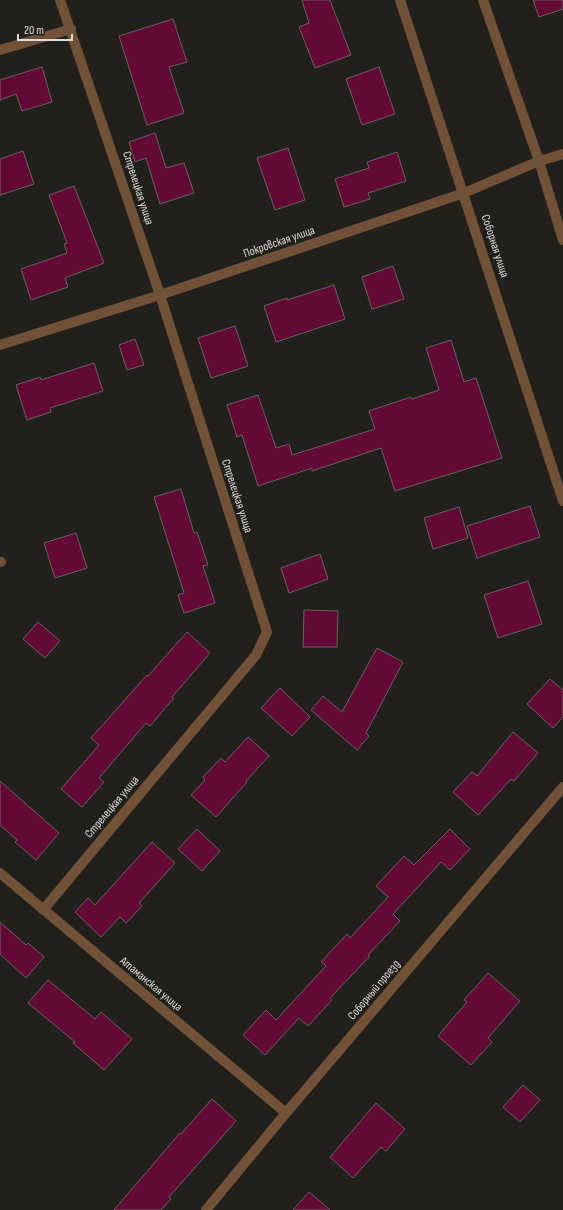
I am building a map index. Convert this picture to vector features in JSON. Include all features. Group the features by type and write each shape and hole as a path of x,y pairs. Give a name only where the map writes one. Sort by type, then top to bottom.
{"street":[{"name":"Стрелецкая улица","path":"43,910 256,655 266,632 160,296 60,0"},
{"name":"Соборная улица","path":"400,0 563,501"},
{"path":"482,0 539,161 563,240"},
{"path":"0,50 71,29"},
{"name":"Покровская улица","path":"0,345 160,296 464,193 539,161 563,154"},
{"name":"Соборный проезд","path":"206,1210 286,1113 563,787"},
{"name":"Атаманская улица","path":"0,873 286,1113"}],"building":[{"path":"302,0 330,0 351,55 315,68 299,27 309,23"},
{"path":"533,0 563,0 563,9 539,17"},
{"path":"173,19 187,62 169,67 184,113 147,125 119,36"},
{"path":"42,67 52,102 22,111 16,94 0,100 0,80"},
{"path":"379,67 395,114 362,125 346,79"},
{"path":"155,133 166,168 184,163 194,193 160,204 146,158 135,162 129,142"},
{"path":"288,148 305,200 275,210 257,158"},
{"path":"23,151 34,184 0,195 0,159"},
{"path":"397,152 406,181 368,193 370,199 344,207 335,179 369,168 367,162"},
{"path":"74,186 104,263 65,278 68,287 31,300 21,269 67,253 64,244 67,243 49,195"},
{"path":"393,266 404,299 372,309 362,277"},
{"path":"334,285 345,319 276,342 264,306"},
{"path":"235,326 248,366 211,378 198,338"},
{"path":"135,339 144,365 127,370 119,345"},
{"path":"451,340 464,382 476,378 502,458 395,491 381,448 312,471 312,468 258,486 242,435 237,437 227,405 258,395 276,448 289,444 292,455 375,429 369,411 411,397 412,399 439,390 426,348"},
{"path":"94,363 103,391 50,408 51,412 27,420 16,385 40,377 41,380"},
{"path":"181,489 194,533 197,532 208,565 203,566 215,603 184,613 178,595 184,593 154,497"},
{"path":"530,506 540,537 477,558 467,526"},
{"path":"459,507 468,538 433,549 424,518"},
{"path":"76,533 87,568 55,578 44,543"},
{"path":"320,554 328,579 289,593 281,568"},
{"path":"528,581 542,624 498,638 484,595"},
{"path":"304,610 338,611 337,647 303,647"},
{"path":"38,622 60,641 45,658 23,639"},
{"path":"187,632 210,653 172,697 174,698 150,726 146,723 99,778 104,782 82,807 61,789 99,745 91,738"},
{"path":"377,648 403,662 366,733 369,736 357,750 311,710 323,696 342,712"},
{"path":"550,679 563,690 563,717 553,728 527,704"},
{"path":"280,688 310,717 292,736 261,708"},
{"path":"513,732 538,753 514,781 511,779 478,815 453,792 472,772 477,776"},
{"path":"248,737 269,756 216,817 191,795 205,780 203,777 221,758 225,762"},
{"path":"0,781 59,833 36,860 15,842 17,840 0,825"},
{"path":"197,829 220,851 202,871 178,849"},
{"path":"450,829 470,849 450,870 441,862 393,914 400,921 368,955 370,956 330,998 332,1000 308,1026 299,1018 265,1055 243,1035 266,1010 276,1020 326,966 321,962 347,934 350,938 388,897 376,886 404,856 414,865"},
{"path":"152,842 175,863 139,903 142,906 126,923 120,917 101,937 75,912 88,898 95,905"},
{"path":"0,922 26,945 28,943 44,957 26,978 0,954"},
{"path":"488,973 520,1001 488,1038 492,1042 471,1065 438,1036 467,1002 464,1000"},
{"path":"48,980 95,1019 101,1012 132,1039 104,1070 73,1043 75,1042 28,1003"},
{"path":"523,1085 540,1100 520,1122 503,1107"},
{"path":"212,1099 236,1121 169,1197 171,1199 161,1210 114,1210 180,1133 181,1134"},
{"path":"376,1103 405,1129 386,1151 381,1147 353,1178 330,1157"},
{"path":"309,1192 330,1210 293,1210"}]}
